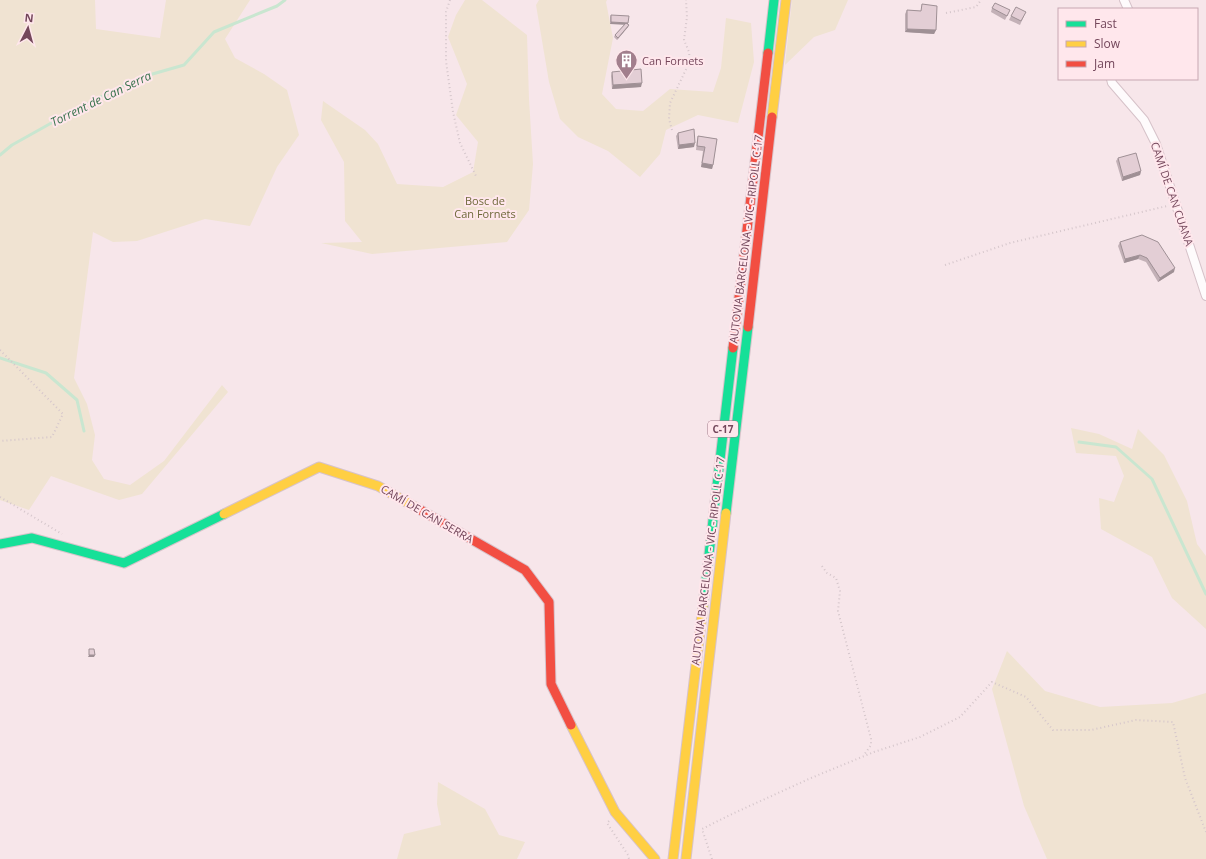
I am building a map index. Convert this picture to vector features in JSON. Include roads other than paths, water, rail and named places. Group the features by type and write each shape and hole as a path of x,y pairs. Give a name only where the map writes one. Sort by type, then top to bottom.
{"main road":[{"name":"AUTOVIA BARCELONA - VIC - RIPOLL C-17","path":"673,859 774,0"},
{"name":"AUTOVIA BARCELONA - VIC - RIPOLL C-17","path":"686,859 786,0"},
{"name":"CAMÍ DE CAN SERRA","path":"0,544 32,538 124,563 319,467 378,486 525,570 549,602 552,684 615,812 655,859"}],"street":[{"name":"CAMÍ DE CAN CUANA","path":"1111,80 1112,83 1144,120 1156,144 1206,296"}],"waterway":[{"name":"Torrent de Can Serra","path":"0,155 12,145 80,107 142,77 184,65 214,32 277,6 285,0"},
{"name":"Torrent de Can Serra","path":"0,358 46,373 77,400 84,431"},
{"path":"1079,442 1116,447 1152,479 1206,594"}],"place":[{"name":"Can Fornets","path":"626,80"}],"park label":[{"name":"Bosc de Can Fornets","path":"485,207"}]}
